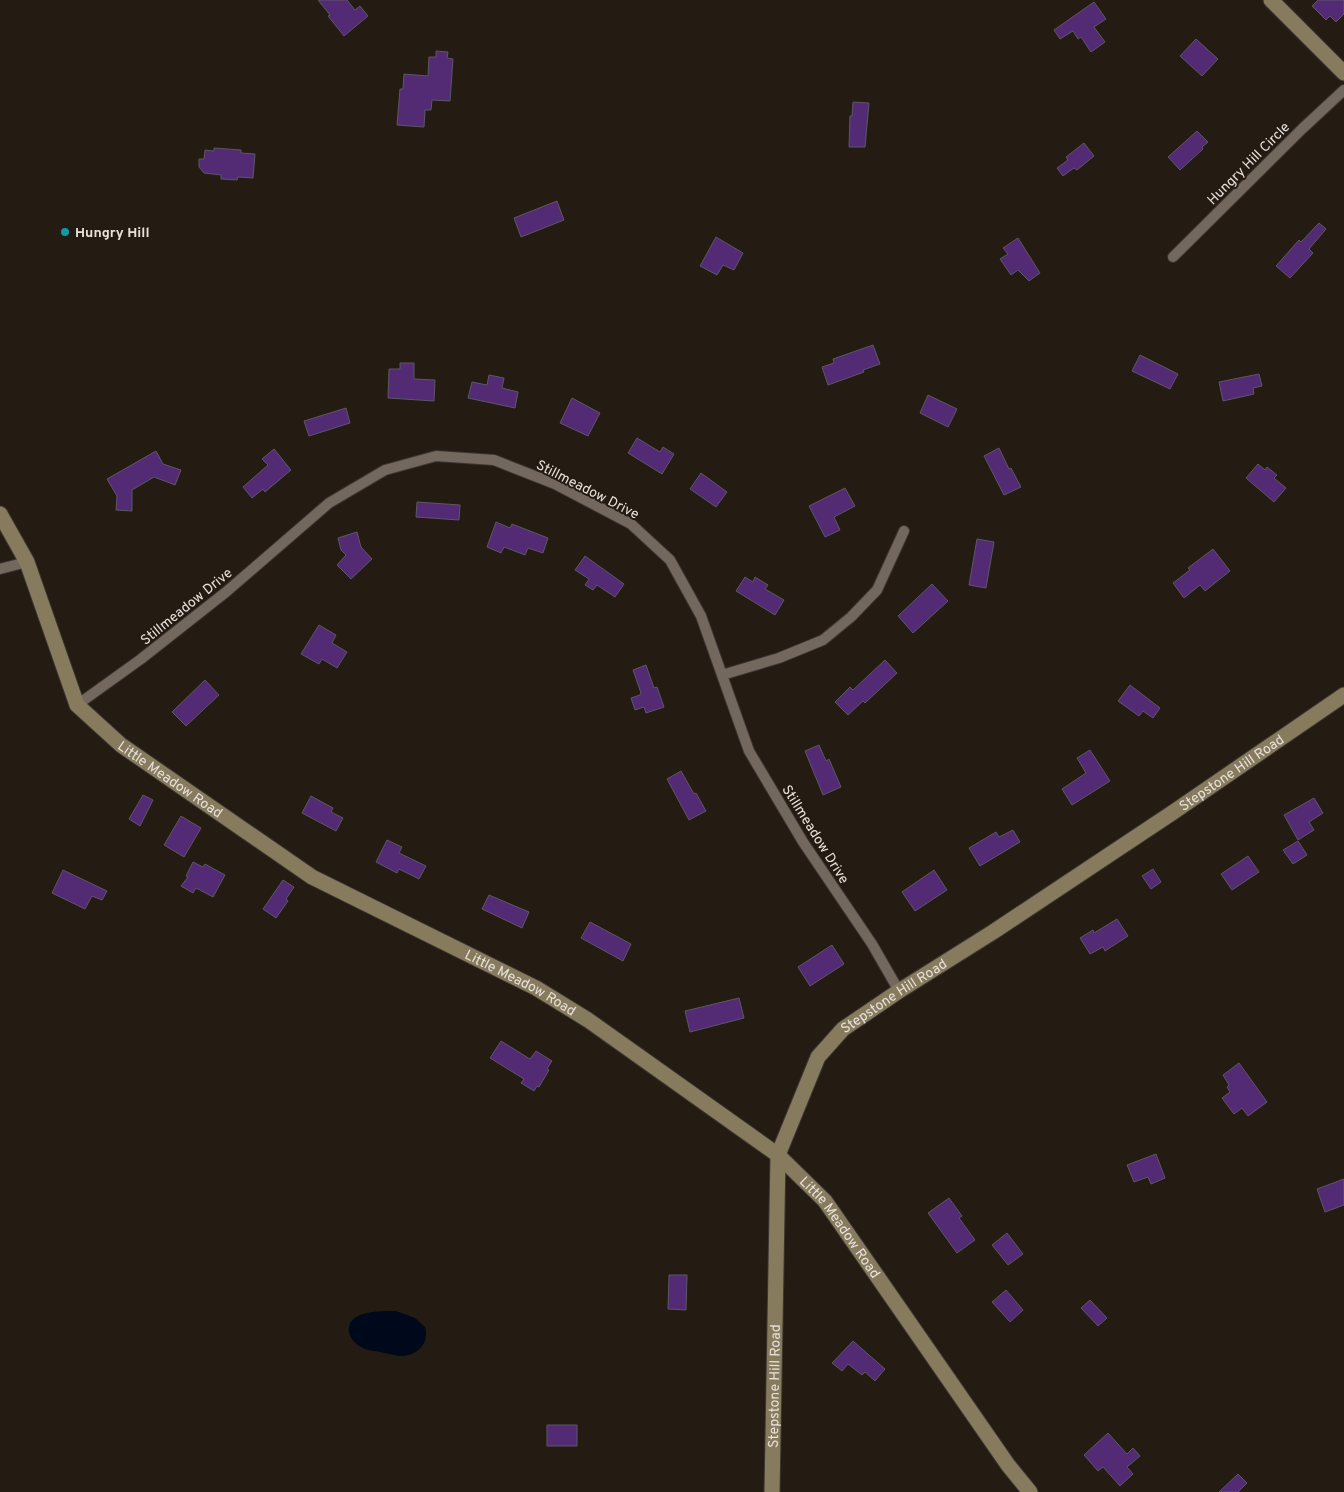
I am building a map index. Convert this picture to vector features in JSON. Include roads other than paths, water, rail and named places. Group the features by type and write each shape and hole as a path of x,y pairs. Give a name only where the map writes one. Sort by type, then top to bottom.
{"street":[{"path":"1271,0 1344,73"},
{"name":"Hungry Hill Circle","path":"1173,258 1302,129 1344,90"},
{"name":"Stillmeadow Drive","path":"77,705 141,660 218,598 329,502 385,470 436,456 494,460 555,484 631,524 670,560 701,616 749,751 803,842 872,944 899,991"},
{"name":"Little Meadow Road","path":"0,514 27,562 77,705 121,745 312,876 536,988 588,1020 778,1155 825,1201 1008,1465 1030,1492"},
{"path":"722,675 779,658 823,640 851,617 877,590 904,531"},
{"path":"0,569 27,562"},
{"name":"Stepstone Hill Road","path":"772,1492 778,1155 818,1057 843,1029 899,991 993,932 1344,695"}],"water":[{"path":"396,1311 415,1318 425,1327 425,1339 416,1352 399,1356 370,1350 359,1346 351,1337 349,1332 353,1319 366,1313"}],"place":[{"name":"Hungry Hill","path":"65,232"}]}
